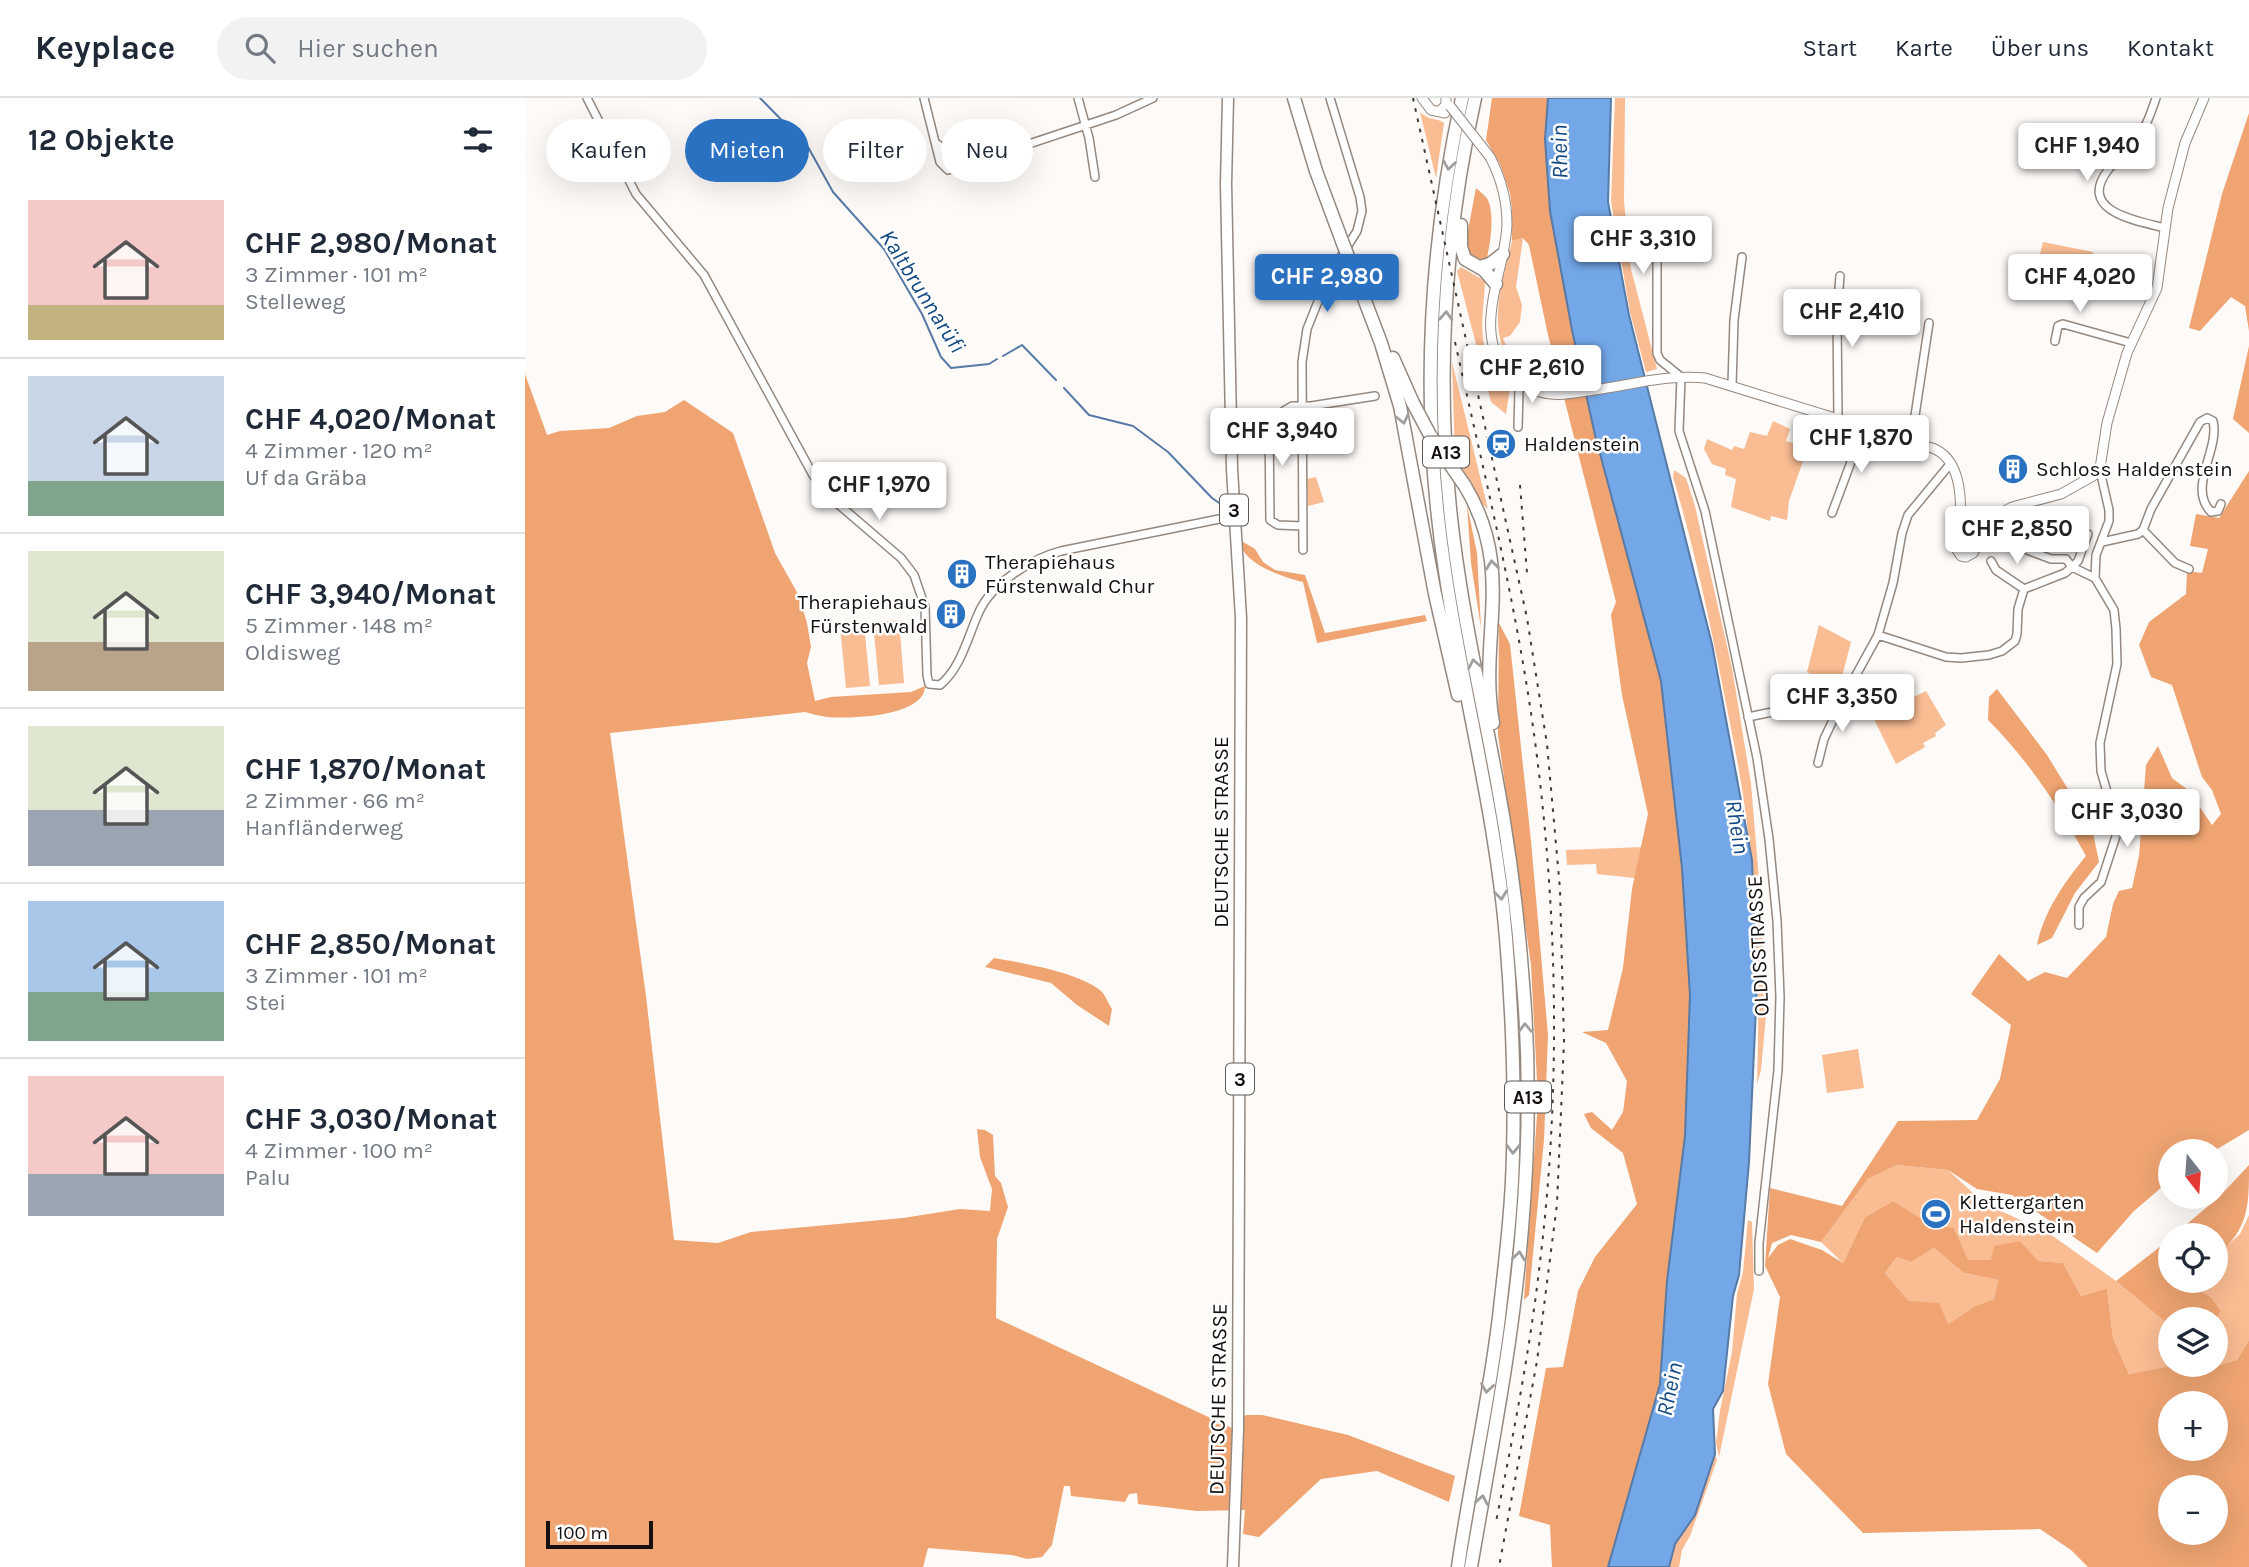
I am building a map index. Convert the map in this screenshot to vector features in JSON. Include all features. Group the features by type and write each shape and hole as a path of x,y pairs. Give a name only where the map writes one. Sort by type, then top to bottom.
{"highway":[{"name":"A13","path":"1294,98 1316,171 1359,284 1400,405 1435,594 1475,772 1492,827"},
{"name":"A13","path":"1458,1567 1498,1321 1513,1158 1514,1083 1501,895 1492,827 1446,581 1432,451 1430,350 1435,279 1446,184 1462,98"},
{"name":"A13","path":"1477,98 1460,241 1465,260 1480,267 1496,284"},
{"name":"A13","path":"1471,1567 1511,1323 1522,1229 1528,1088 1524,986 1512,871 1461,589 1445,444 1444,369 1448,276 1459,185 1477,98"},
{"path":"1480,267 1490,264 1503,254"},
{"name":"A13","path":"1359,284 1412,403 1465,486 1481,518 1492,565 1494,604 1491,714 1499,761 1501,803"}],"main road":[{"name":"DEUTSCHE STRASSE","path":"1228,98 1226,184 1234,516 1241,618 1238,1429 1233,1567"}],"street":[{"path":"587,98 636,194 704,275 813,475 831,498 901,558 914,575 925,607 927,677 932,685 943,683 950,674 985,601 1004,583 1034,562 1061,551 1234,516"},
{"path":"924,98 936,143"},
{"path":"1078,98 1095,177"},
{"path":"1033,143 1116,115 1152,98"},
{"path":"1303,550 1303,362 1311,316 1327,279 1357,231 1362,211 1330,98"},
{"path":"2156,98 2140,135 2107,171 2102,180 2101,193 2105,204 2114,214 2165,228"},
{"path":"1426,100 1431,110 1446,104 1490,157 1498,175 1506,204 1507,226 1491,314 1492,341 1503,367 1522,384 1558,395 1681,377 1705,378 1938,450 1951,463 1957,478 1962,518 1957,548 1959,554 1966,557 1973,553 1991,523 2006,510 2061,494 2098,471 2107,423 2131,343 2157,288 2165,228 2185,143 2204,98"},
{"path":"1657,239 1657,353 1660,360 1681,377"},
{"path":"1732,385 1734,320 1742,257"},
{"path":"1838,419 1837,312 1840,276"},
{"path":"1911,442 1929,323"},
{"path":"2055,341 2058,326 2063,324 2131,343"},
{"name":"OLDISSTRASSE","path":"1681,377 1679,430 1705,511 1761,780 1777,921 1780,995 1778,1070 1759,1243 1759,1271"},
{"path":"1518,428 1519,389 1522,384"},
{"path":"1303,526 1278,525 1270,520 1268,423 1272,417 1292,406 1375,396"},
{"path":"2102,542 2138,534 2143,530 2151,509 2200,422 2207,418 2213,421 2214,435 2202,491 2205,504 2211,512 2218,511 2221,504"},
{"path":"1832,513 1864,427"},
{"path":"1818,763 1825,739 1844,696 1878,635 1893,583 1904,525 1918,501 1951,463"},
{"path":"2095,578 2097,555 2110,516 2098,471"},
{"path":"1991,523 2022,548 2051,559 2066,559 2072,567 2095,578 2114,610 2117,664 2101,735 2101,771 2118,830 2101,882 2084,898 2079,907 2079,925"},
{"path":"2143,530 2154,538 2175,563 2189,569"},
{"path":"2024,589 2065,573 2072,567 2078,561 2088,534"},
{"path":"1991,561 1996,570 2024,589"},
{"path":"1878,635 1946,657 1989,655 2002,650 2015,640 2018,609 2024,589"},
{"path":"1748,717 1844,696"}],"shaded area":[{"path":"1492,98 1548,98 1545,139 1550,211 1595,435 1661,681 1682,868 1690,995 1685,1136 1667,1281 1660,1384 1608,1567 1552,1567 1550,1525 1519,1516 1546,1368 1563,1367 1578,1291 1595,1257 1637,1204 1623,1153 1591,1128 1584,1114 1592,1112 1612,1130 1623,1112 1627,1081 1606,1043 1582,1032 1608,1030 1623,968 1632,889 1648,814 1622,695 1611,615 1616,602 1548,335 1529,245 1523,238 1512,241 1510,193 1500,164 1486,140"},
{"path":"1615,98 1625,98 1624,202 1631,269 1657,369 1646,372 1630,312 1611,201"},
{"path":"1420,112 1444,123 1436,178"},
{"path":"2249,113 2249,331 2245,306 2231,297 2200,331 2189,328 2222,194"},
{"path":"1476,188 1488,200 1491,214 1486,262 1469,254 1467,236"},
{"path":"1523,238 1516,287 1522,305 1520,322 1510,336 1503,338 1515,368 1524,375 1520,376 1509,360 1502,344 1498,311 1512,241"},
{"path":"2043,242 2093,252 2086,287 2073,286 2068,289 2033,283"},
{"path":"1461,267 1485,281 1483,337 1490,361 1510,387 1506,414 1491,402 1457,271"},
{"path":"2249,346 2249,433 2233,419"},
{"path":"1452,362 1488,509 1480,502 1455,458"},
{"path":"525,374 547,435 560,431 609,428 637,416 665,412 684,400 733,433 775,553 798,594 807,623 811,647 807,663 815,701 831,697 911,692 925,686 922,696 913,704 884,714 838,718 805,712 610,733 646,996 674,1240 718,1243 751,1232 903,1218 960,1209 990,1211 992,1189 980,1157 977,1129 985,1130 993,1135 995,1176 1001,1183 1008,1207 997,1239 996,1318 1232,1428 1246,1415 1262,1415 1348,1435 1455,1476 1449,1502 1377,1471 1321,1479 1259,1537 1243,1534 1245,1510 1197,1511 1138,1504 1137,1493 1129,1494 1125,1502 1071,1496 1070,1486 1064,1486 1052,1545 1042,1557 1027,1559 1012,1555 928,1548 923,1567 525,1567"},
{"path":"1773,421 1790,429 1786,441 1808,447 1789,501 1787,520 1771,516 1770,521 1731,507 1736,479 1725,475 1726,469 1712,464 1704,449 1707,439 1732,450 1734,446 1744,449 1750,432 1767,436"},
{"path":"1674,470 1686,478 1695,506 1732,668 1751,784 1762,914 1766,1016 1761,1070 1757,1084 1754,889 1744,804 1714,644 1673,477"},
{"path":"2249,471 2249,1130 2228,1143 2228,1139 2158,1139 2158,1190 2133,1212 2097,1253 2012,1195 1977,1189 1948,1170 1897,1165 1868,1179 1821,1242 1791,1235 1772,1243 1768,1258 1778,1245 1790,1239 1822,1250 1843,1263 1865,1217 1893,1201 1931,1224 1954,1228 1968,1260 1991,1260 1994,1246 2020,1241 2039,1261 2063,1263 2081,1296 2107,1289 2113,1338 2129,1374 2158,1368 2158,1377 2228,1377 2228,1363 2237,1360 2249,1340 2249,1567 2088,1567 2071,1550 2040,1529 1863,1533 1786,1454 1768,1384 1780,1297 1765,1266 1770,1188 1842,1206 1898,1121 1977,1120 2000,1079 2011,1025 1971,994 1999,954 2028,981 2045,972 2067,978 2106,937 2113,904 2119,891 2132,888 2139,856 2146,765 2158,746 2172,778 2188,790 2212,825 2221,814 2212,790 2202,777 2172,685 2151,677 2139,645 2149,622 2186,594 2187,571 2202,573 2208,549 2190,546 2196,514 2219,518","holes":["1934,1248 1964,1273 1998,1280 1994,1299 1975,1306 1948,1324 1939,1303 1909,1301 1885,1273 1897,1257 1911,1262"]},
{"path":"1316,477 1324,502 1308,506 1307,479"},
{"path":"1467,505 1477,553 1481,628 1471,563"},
{"path":"1240,540 1255,549 1263,562 1275,570 1305,575 1325,633 1425,615 1427,621 1317,643 1303,582 1255,563 1242,548"},
{"path":"899,620 904,683 879,685 873,622"},
{"path":"1499,623 1510,644 1548,1035 1544,1140 1529,1295 1524,1300 1538,1101 1531,965 1498,735"},
{"path":"864,624 870,686 846,688 840,626"},
{"path":"1819,625 1851,642 1839,688 1807,672"},
{"path":"1997,689 2047,755 2092,828 2099,862 2075,893 2052,938 2037,945 2056,898 2086,856 2042,785 1988,720 1989,697"},
{"path":"1926,691 1946,725 1935,733 1936,736 1923,743 1925,747 1896,764 1870,711 1882,705 1889,709"},
{"path":"1644,847 1643,879 1597,874 1596,864 1567,865 1566,850"},
{"path":"994,958 1049,969 1090,984 1102,992 1112,1009 1109,1026 1077,1005 1051,983 985,967"},
{"path":"1858,1049 1864,1088 1827,1093 1822,1055"},
{"path":"1897,1165 1948,1170 1984,1203 2050,1234 2116,1281 2158,1316 2158,1368 2129,1374 2113,1338 2107,1290 2081,1296 2063,1263 2039,1261 2020,1241 1991,1261 1968,1261 1954,1228 1931,1224 1893,1201 1865,1217 1843,1263 1821,1242 1868,1179"},
{"path":"2249,1165 2245,1216 2228,1245 2228,1223 2188,1223 2205,1209 2228,1209 2228,1187"},
{"path":"2249,1215 2249,1340 2237,1360 2228,1363 2228,1307 2218,1307 2211,1297 2204,1293 2228,1293 2228,1244 2240,1234"},
{"path":"1748,1220 1752,1222 1754,1289 1719,1457 1716,1443 1732,1352"},
{"path":"1934,1248 1964,1273 1998,1280 1994,1299 1975,1306 1948,1324 1909,1301 1885,1273 1897,1257 1911,1262"},
{"path":"2158,1248 2158,1293 2204,1293 2211,1297 2218,1307 2158,1307 2158,1316 2116,1281"},
{"path":"1715,1454 1717,1460 1690,1536 1682,1550 1679,1567 1669,1567 1675,1544 1695,1515"}],"water":[{"name":"Rhein","path":"1548,98 1611,98 1608,202 1629,315 1712,644 1752,860 1757,985 1749,1162 1739,1275 1733,1296 1723,1391 1713,1409 1715,1454 1695,1515 1675,1544 1669,1567 1608,1567 1660,1384 1667,1281 1685,1136 1690,995 1682,868 1661,681 1595,435 1550,211 1545,139"}],"waterway":[{"name":"Kaltbrunnarüfi","path":"760,98 808,147 833,192 884,249 922,314 941,357 951,368 989,364 997,359"},
{"name":"Kaltbrunnarüfi","path":"1003,356 1022,345 1056,380"},
{"name":"Kaltbrunnarüfi","path":"1064,388 1089,415 1133,426 1168,452 1212,498 1225,507"}],"railway":[{"path":"1413,98 1527,618 1547,744 1560,889 1564,1042 1557,1204 1537,1361 1499,1567"},
{"path":"1455,342 1502,553 1531,712 1545,827 1553,952 1551,1138 1540,1262 1515,1425 1496,1522"},
{"path":"1520,485 1527,573"}],"place":[{"name":"Haldenstein","path":"1501,444"},
{"name":"Schloss Haldenstein","path":"2013,469"},
{"name":"Therapiehaus Fürstenwald Chur","path":"962,574"},
{"name":"Therapiehaus Fürstenwald","path":"951,614"},
{"name":"Klettergarten Haldenstein","path":"1936,1214"}]}
